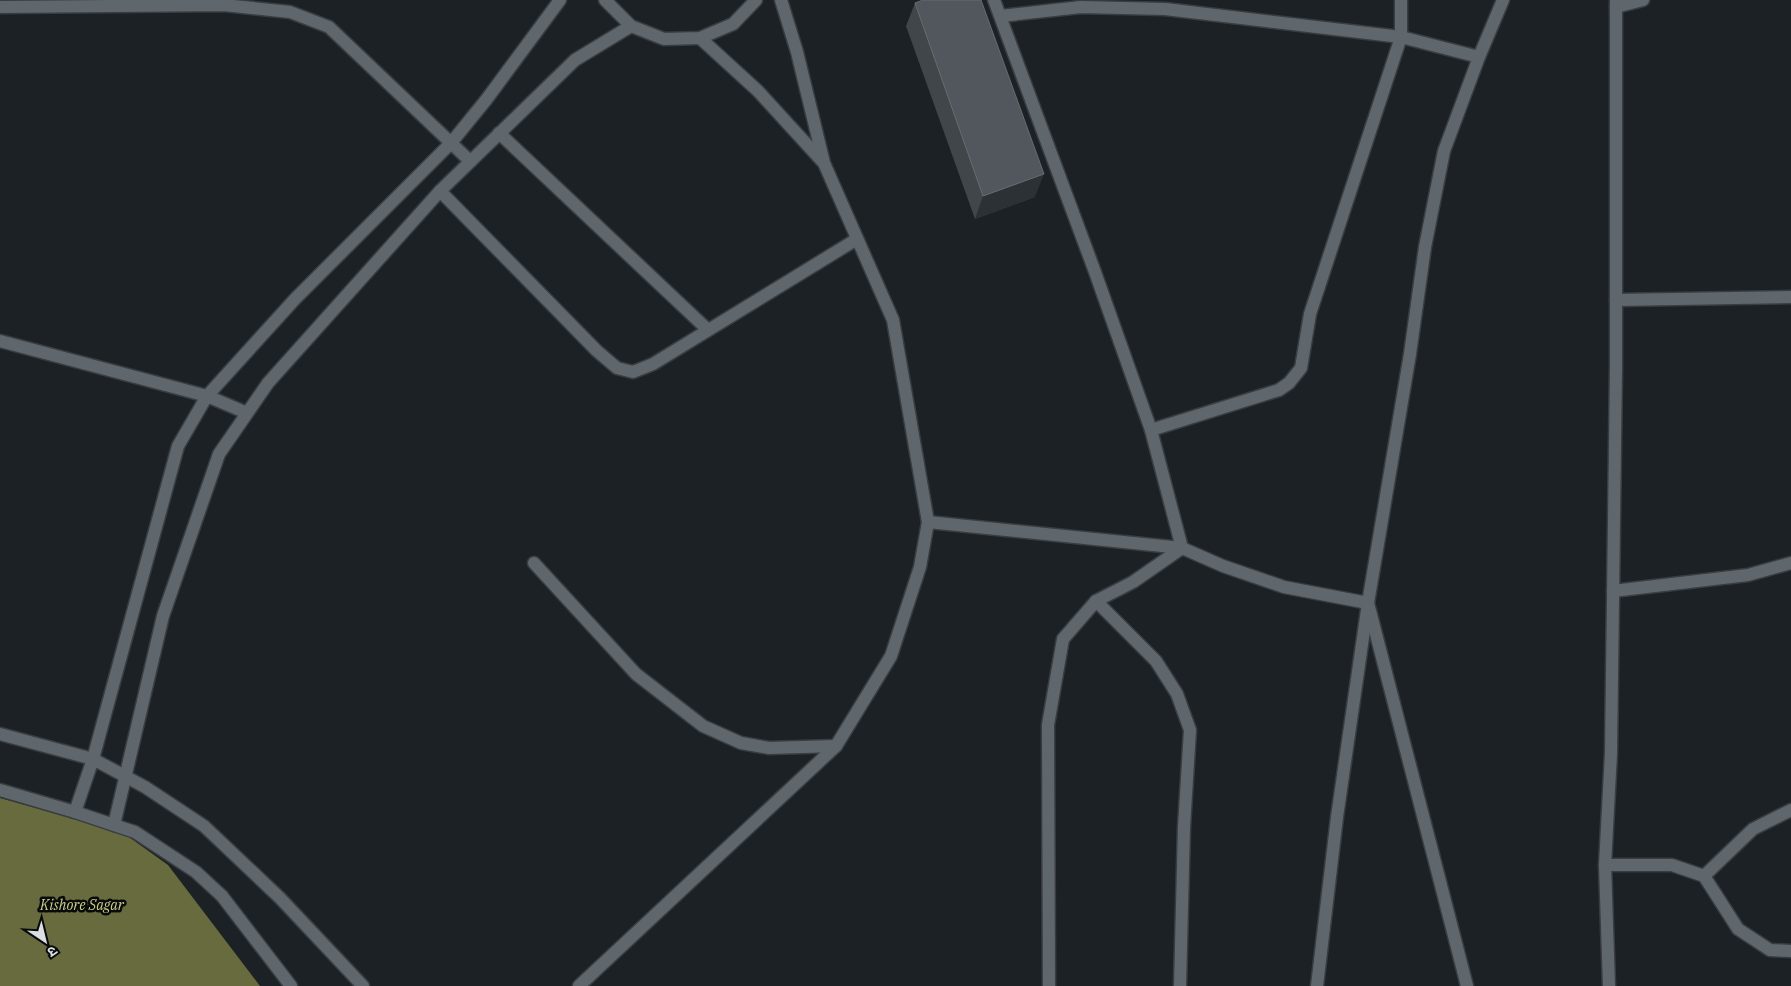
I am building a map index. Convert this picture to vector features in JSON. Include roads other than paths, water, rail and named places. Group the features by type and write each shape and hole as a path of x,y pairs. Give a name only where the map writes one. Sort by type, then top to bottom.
{"street":[{"path":"75,812 93,759 178,446 208,396 295,299 451,143 560,0"},
{"path":"605,0 631,26 664,39 700,38 733,24 756,0"},
{"path":"579,986 836,746 891,656 920,567 928,522 894,320 824,163 797,52 781,0"},
{"path":"994,0 1151,430 1182,548"},
{"path":"1151,430 1279,390 1289,383 1301,368 1310,314 1401,37 1401,0"},
{"path":"1317,986 1337,817 1368,603 1410,354 1424,247 1444,151 1479,57 1503,0"},
{"path":"1608,986 1604,865 1611,753 1616,300 1616,3 1643,0"},
{"path":"0,7 101,3 224,5 290,12 329,27 470,161"},
{"path":"1001,16 1081,7 1161,4 1401,37 1479,57"},
{"path":"114,825 163,616 220,454 268,382 440,191 575,60 631,26"},
{"path":"700,38 758,91 824,163"},
{"path":"499,134 708,330"},
{"path":"440,191 597,351 617,368 633,372 653,364 857,239"},
{"path":"1616,300 1791,298"},
{"path":"0,341 208,396 247,413"},
{"path":"928,522 1182,548 1223,566 1284,587 1368,603"},
{"path":"1049,986 1048,724 1063,639 1096,601 1134,582 1182,548"},
{"path":"534,563 636,674 703,726 741,744 769,748 836,746"},
{"path":"1613,591 1748,575 1791,563"},
{"path":"1096,601 1156,661 1176,694 1190,730 1184,827 1180,986"},
{"path":"1368,603 1466,986"},
{"path":"0,734 93,759 145,788 204,826 280,898 363,986"},
{"path":"0,790 135,832 188,867 222,896 291,986"},
{"path":"1704,876 1753,829 1791,810"},
{"path":"1604,865 1672,865 1704,876 1738,929 1770,950 1791,951"}],"water":[{"name":"Kishore Sagar","path":"0,798 122,832 168,865 260,986 0,986"}]}
